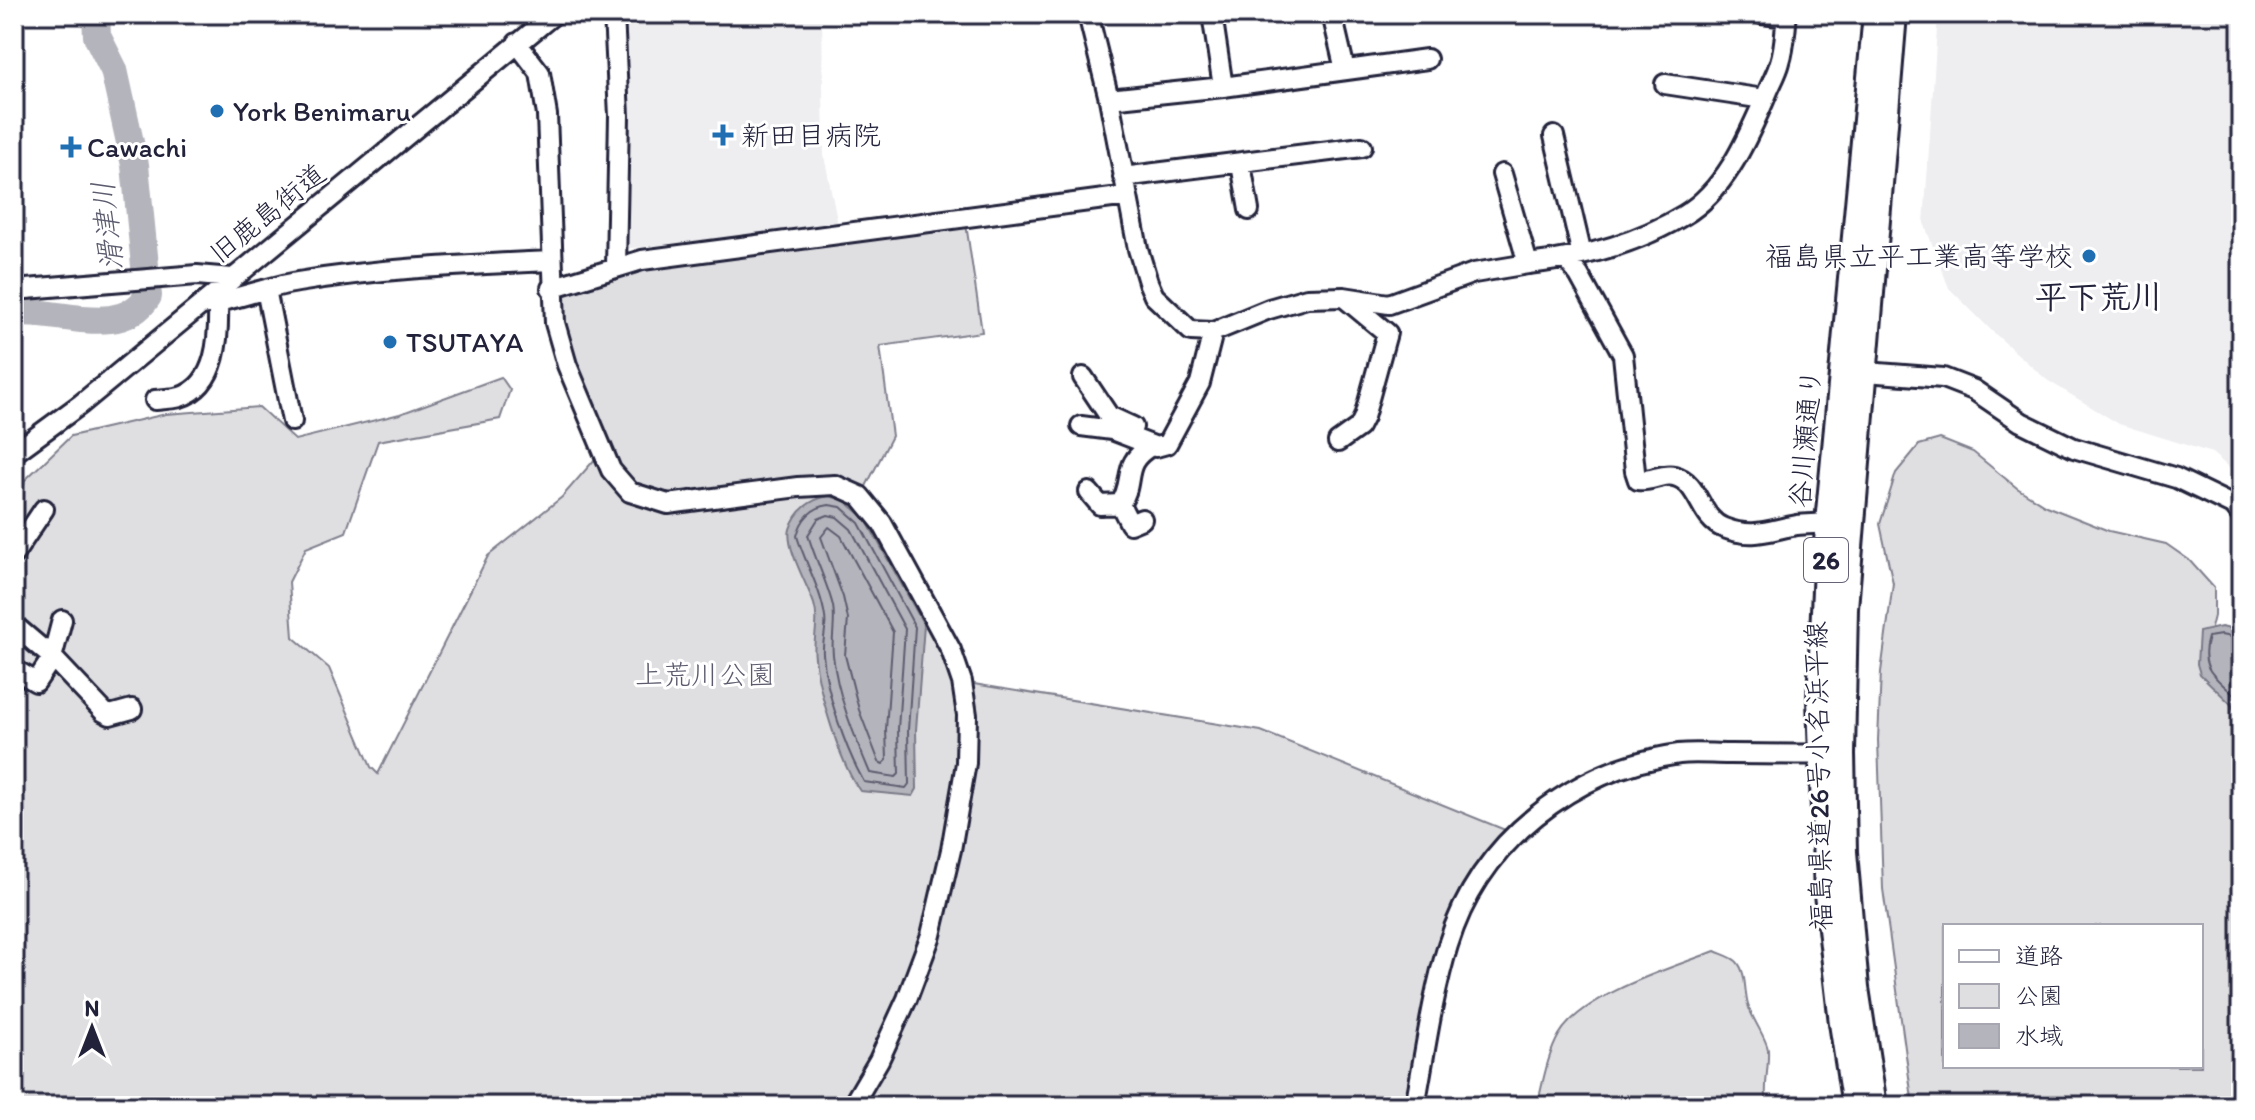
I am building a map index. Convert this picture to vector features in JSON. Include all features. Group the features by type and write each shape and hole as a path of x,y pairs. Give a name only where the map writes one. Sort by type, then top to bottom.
{"main road":[{"name":"谷川瀬通り","path":"1855,1106 1827,894 1832,754 1821,652 1841,371 1876,14"},
{"name":"福島県道26号小名浜平線","path":"1874,1106 1856,988 1832,754 1894,14"}],"street":[{"name":"旧鹿島街道","path":"14,453 209,304 232,278 554,14"},
{"path":"614,14 619,116 616,267"},
{"path":"1088,14 1109,99 1138,249 1154,296 1191,331 1213,332 1269,309 1307,298 1344,297 1389,304 1474,273 1575,257 1633,241 1686,214 1734,163 1751,133 1780,62 1787,15 1762,14"},
{"path":"1212,14 1223,87"},
{"path":"1332,14 1345,70"},
{"path":"517,43 540,73 547,115 551,288 555,323 567,365 611,470 630,492 668,504 835,485 860,496 882,523 951,650 962,682 967,715 966,763 951,850 931,935 907,999 879,1060 852,1106"},
{"path":"1109,99 1427,59"},
{"path":"1665,84 1764,99"},
{"path":"1554,136 1579,275 1623,355 1638,480 1649,482 1665,475 1686,482 1711,521 1723,528 1754,535 1797,525 1828,523"},
{"path":"551,288 642,260 1125,187 1241,164 1362,147"},
{"path":"1241,164 1249,210"},
{"path":"1502,174 1528,264"},
{"path":"155,400 181,397 197,387 208,372 216,351 209,304 296,282 416,267 550,261"},
{"path":"14,290 197,275 232,278"},
{"path":"266,289 292,421"},
{"path":"1338,442 1359,427 1364,417 1387,333 1344,297"},
{"path":"1120,504 1125,497 1131,464 1138,454 1159,445 1200,383 1213,332"},
{"path":"1841,371 1943,378 1974,390 2021,422 2074,448 2176,478 2234,506 2241,515"},
{"path":"1083,377 1109,416 1159,445"},
{"path":"1081,426 1112,430 1159,445"},
{"path":"1089,492 1100,505 1120,504"},
{"path":"1120,504 1130,524 1142,519"},
{"path":"14,554 44,509"},
{"path":"14,669 36,682 52,658 62,620"},
{"path":"14,625 52,658 104,712 110,715 132,709"},
{"path":"1415,1106 1448,943 1466,902 1488,866 1539,812 1564,793 1595,776 1681,754 1832,754"}],"shaded area":[{"name":"新田目病院","path":"618,14 822,14 824,155 838,225 623,249"},
{"name":"福島県立平工業高等学校","path":"1938,14 2241,14 2241,478 2212,453 2119,424 2047,380 1949,288 1924,223"}],"green space":[{"name":"上荒川公園","path":"965,217 982,332 880,346 892,436 861,496 962,682 1261,731 1515,834 1466,902 1415,1106 14,1106 14,529 25,480 71,436 166,414 259,407 295,440 400,414 501,377 510,390 500,419 378,441 346,532 306,548 289,582 293,637 329,668 371,767 378,774 488,556 562,497 603,450 551,288 616,267"},
{"path":"1940,439 1973,452 2017,488 2046,506 2109,531 2166,544 2189,560 2214,588 2214,616 2206,648 2241,727 2241,1106 1913,1106 1883,889 1878,740 1881,672 1893,583 1880,524 1896,473 1919,445"},
{"path":"1715,951 1735,960 1740,966 1748,1005 1765,1040 1768,1050 1767,1106 1537,1106 1551,1052 1571,1020 1607,995"}],"water":[{"path":"829,496 844,500 865,518 924,625 916,730 917,789 913,796 860,791 845,764 826,708 815,658 816,611 789,537 800,511 810,503"},
{"path":"2221,627 2241,631 2241,714 2200,674 2197,664 2199,632"}],"waterway":[{"name":"滑津川","path":"14,314 104,320 121,317 136,309 148,296 135,165 114,70 97,36 96,14"}],"place":[{"name":"York Benimaru","path":"217,111"},
{"name":"新田目病院","path":"723,135"},
{"name":"Cawachi","path":"71,147"},
{"name":"福島県立平工業高等学校","path":"2089,256"},
{"name":"TSUTAYA","path":"390,342"}],"district":[{"name":"平下荒川","path":"2099,297"}]}
